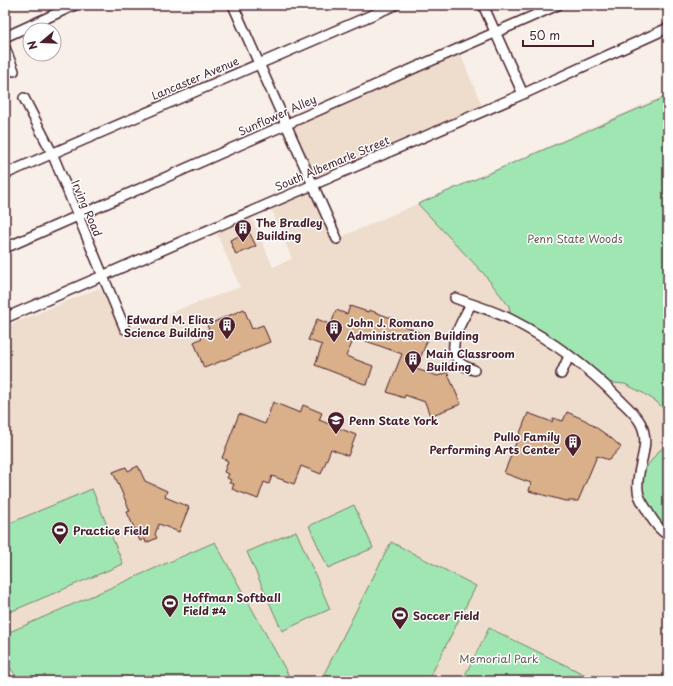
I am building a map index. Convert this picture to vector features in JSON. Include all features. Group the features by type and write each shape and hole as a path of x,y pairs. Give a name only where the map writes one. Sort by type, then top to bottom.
{"street":[{"path":"5,37 76,5"},
{"path":"233,5 337,240"},
{"name":"Lancaster Avenue","path":"5,174 395,5"},
{"path":"483,5 523,94"},
{"name":"Sunflower Alley","path":"5,248 558,5"},
{"name":"South Albemarle Street","path":"5,318 523,94 668,28"},
{"path":"5,48 14,71"},
{"name":"Irving Road","path":"24,98 52,153 125,329"},
{"path":"455,298 511,319 554,345 602,382 635,415 642,426 644,439 638,478 638,492 651,517 663,532 668,535"},
{"path":"471,304 454,341 454,348 459,362 474,370"},
{"path":"560,374 569,356"}],"shaded area":[{"path":"458,49 484,111 313,185 286,124"},
{"name":"Penn State York","path":"668,94 668,681 598,681 489,628 462,681 296,681 289,676 215,542 5,634 5,327 99,288 126,329 240,287 214,227 249,212 273,267 292,259 269,203 313,185 337,239"}],"green space":[{"name":"Penn State Woods","path":"668,96 668,414 657,402 625,384 602,382 511,319 509,306 484,274 418,204"},
{"path":"668,444 668,535 651,517 638,478 658,452"},
{"name":"Practice Field","path":"92,489 123,564 5,614 5,525"},
{"path":"354,505 373,548 328,568 309,526"},
{"path":"296,531 330,609 282,631 247,552"},
{"path":"215,542 289,676 296,681 19,681 5,660 5,634"},
{"name":"Soccer Field","path":"391,542 476,586 428,681 338,681 324,674"},
{"name":"Memorial Park","path":"489,628 598,681 462,681"}],"building":[{"name":"The Bradley Building","path":"249,232 256,246 236,255 230,240"},
{"path":"350,306 368,312 369,310 405,323 404,326 429,336 416,369 438,376 447,372 461,404 430,416 425,402 405,395 404,398 387,392 402,354 355,337 346,356 373,366 367,385 315,365 322,345 308,340 317,319 331,325 336,310 347,314"},
{"name":"Edward M. Elias Science Building","path":"244,309 252,329 263,325 270,342 204,368 194,342 202,338 200,335 209,330 207,325"},
{"path":"273,402 300,413 303,405 322,413 319,420 356,435 348,456 331,449 321,474 301,466 294,484 272,476 269,484 264,482 258,499 232,489 234,484 229,483 231,480 227,478 229,474 224,472 228,461 222,458 239,414 265,424"},
{"name":"Pullo Family Performing Arts Center","path":"567,412 585,420 611,438 621,447 609,460 597,456 578,501 565,501 529,491 531,483 504,473 528,413 552,422 553,418 563,421"},
{"path":"138,466 145,481 167,491 165,497 189,507 179,532 159,524 155,534 157,538 146,543 145,539 140,541 127,512 130,511 113,472 126,467 128,471"}],"place":[{"name":"The Bradley Building","path":"243,243"},
{"name":"Edward M. Elias Science Building","path":"227,340"},
{"name":"John J. Romano Administration Building","path":"334,343"},
{"name":"Main Classroom Building","path":"413,374"},
{"name":"Penn State York","path":"336,435"},
{"name":"Pullo Family Performing Arts Center","path":"573,457"},
{"name":"Practice Field","path":"60,545"},
{"name":"Hoffman Softball Field #4","path":"170,618"},
{"name":"Soccer Field","path":"400,630"}]}
